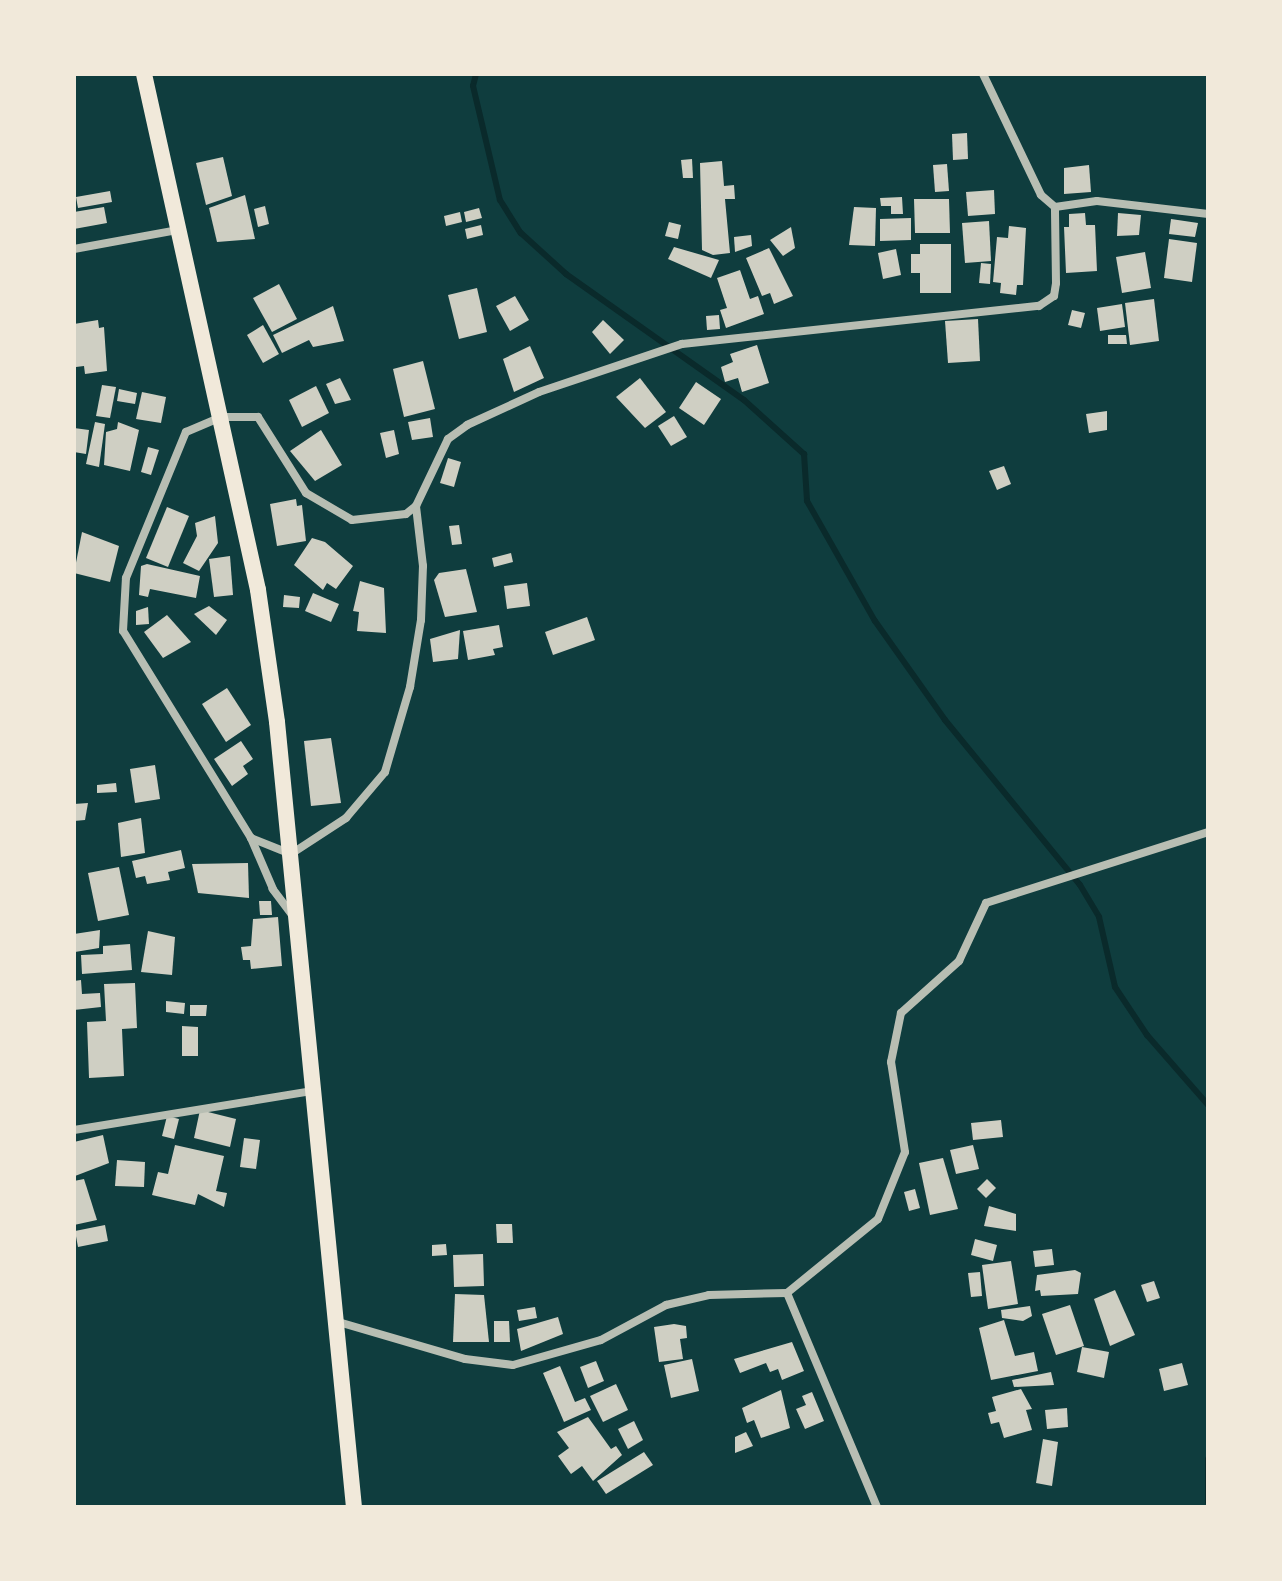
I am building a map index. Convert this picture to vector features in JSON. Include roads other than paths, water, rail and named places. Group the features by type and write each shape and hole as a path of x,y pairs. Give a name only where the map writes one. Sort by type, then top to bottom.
{"main road":[{"path":"144,74 258,590 291,854 354,1507"}],"street":[{"path":"251,838 291,854 321,838 365,798 385,772 397,738 421,620 423,566 416,506 432,463 448,439 467,425 645,352 1049,302 1056,283 1055,207 1041,195 983,74"},
{"path":"1055,207 1097,201 1208,214"},
{"path":"74,249 178,230"},
{"path":"298,923 273,889 251,838 123,631 120,612 145,527 186,432 222,417 258,417 306,493 352,520 406,514 416,506"},
{"path":"335,1321 465,1359 513,1365 601,1340 666,1305 709,1295 787,1293 878,1219 905,1152 891,1062 901,1013 959,961 986,903 1208,832"},
{"path":"74,1130 313,1091"},
{"path":"787,1293 877,1507"}],"waterway":[{"path":"476,74 473,86 500,200 521,233 566,274 744,400 804,454 807,501 875,621 945,720 1080,885 1099,917 1115,987 1147,1035 1208,1105"},
{"path":"1208,1459 1208,1502"}]}
